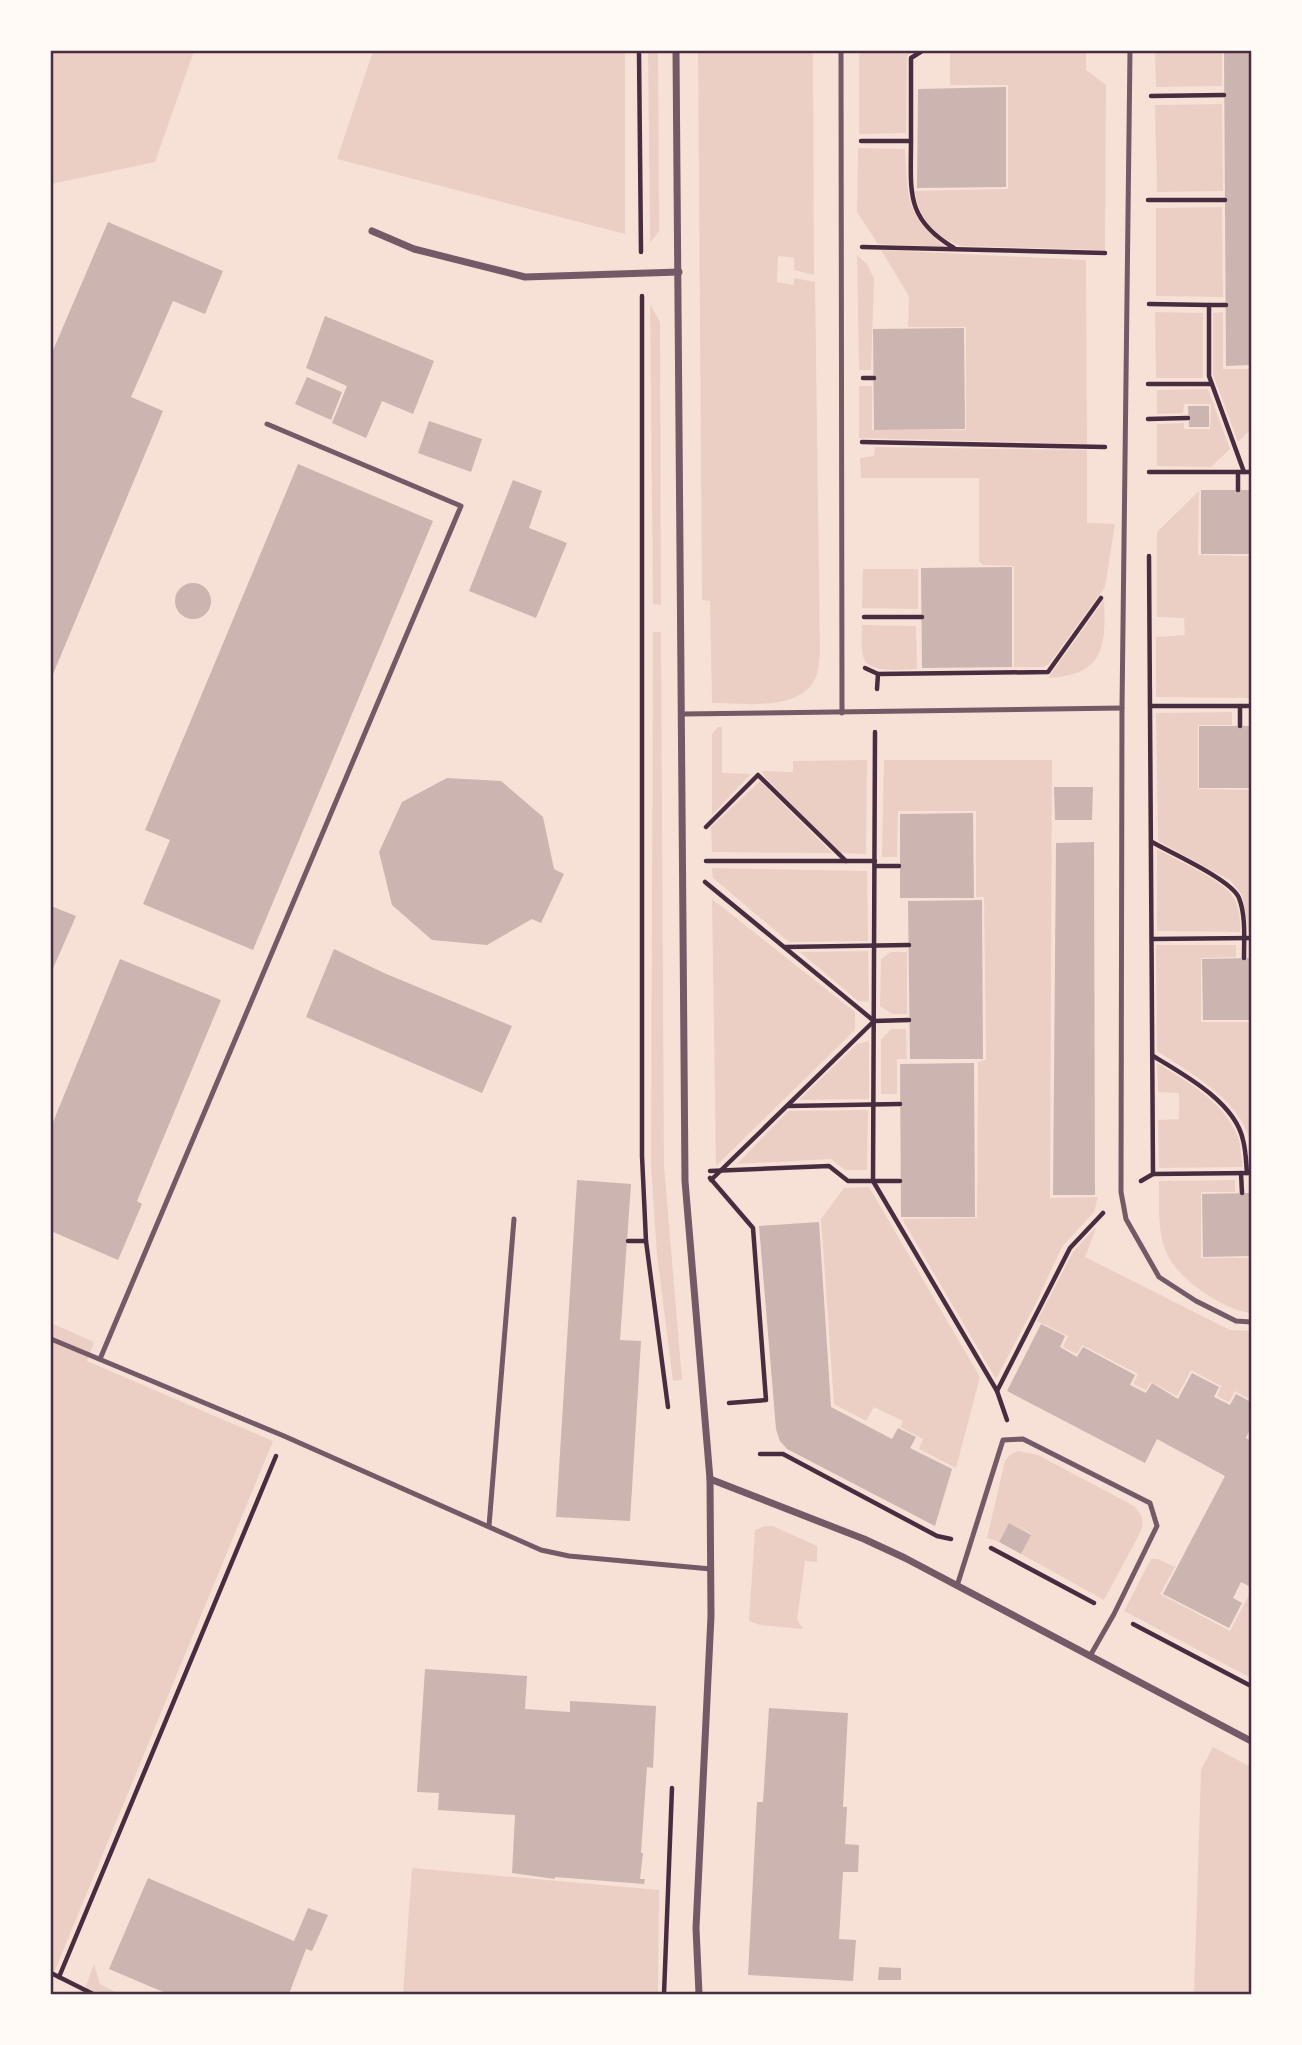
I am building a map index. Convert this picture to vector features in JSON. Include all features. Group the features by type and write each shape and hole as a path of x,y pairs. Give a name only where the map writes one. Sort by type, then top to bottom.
{"street":[{"path":"676,51 685,1181 710,1479 711,1616 696,1928 699,1994"},
{"path":"372,231 414,249 525,277 679,272"},
{"path":"710,1479 864,1539 1251,1741"}],"lane":[{"path":"841,51 842,713"},
{"path":"1130,51 1122,708 1121,1192 1126,1219 1159,1277 1196,1301 1236,1321 1251,1322"},
{"path":"100,1359 461,506 267,424"},
{"path":"682,714 1122,708"},
{"path":"489,1526 514,1219"},
{"path":"51,1339 284,1436 554,1554 711,1569"},
{"path":"957,1586 1003,1440 1023,1439 1150,1503 1157,1526 1090,1656"}],"path":[{"path":"639,51 642,273 641,1134 646,1241 668,1407"},
{"path":"922,51 911,58 913,203 918,216 930,230 956,249"},
{"path":"1146,96 1224,94"},
{"path":"853,141 911,141"},
{"path":"1147,213 1147,200 1225,200"},
{"path":"854,247 1113,253"},
{"path":"1148,291 1148,317"},
{"path":"1148,304 1226,305"},
{"path":"1209,305 1209,376 1241,472 1238,490"},
{"path":"1148,371 1148,396"},
{"path":"1148,384 1211,384"},
{"path":"1148,408 1148,419 1188,418"},
{"path":"854,442 1111,447"},
{"path":"1149,459 1149,484"},
{"path":"1149,472 1251,472"},
{"path":"1149,545 1153,1174"},
{"path":"878,674 1048,672 1101,597"},
{"path":"856,617 922,617"},
{"path":"1150,706 1251,706"},
{"path":"1240,706 1240,726"},
{"path":"876,761 873,1181 997,1391 1070,1248 1121,1192 1153,1174 1247,1173"},
{"path":"705,828 758,775 846,861"},
{"path":"705,815 705,839"},
{"path":"1151,842 1228,884 1239,897 1244,922 1244,958"},
{"path":"705,850 705,895"},
{"path":"705,861 846,861 900,866"},
{"path":"705,882 874,1021 909,1020"},
{"path":"1152,939 1251,938"},
{"path":"784,947 909,945"},
{"path":"710,1180 874,1021"},
{"path":"1152,1055 1196,1083 1230,1113 1243,1138 1247,1173 1242,1193"},
{"path":"787,1106 900,1104"},
{"path":"709,1158 710,1180 752,1228 766,1400 729,1403"},
{"path":"710,1171 829,1166 848,1181 900,1181"},
{"path":"628,1241 646,1241"},
{"path":"59,1976 284,1436"},
{"path":"760,1454 783,1454 937,1536 989,1547 1251,1686"},
{"path":"664,1994 673,1788"},
{"path":"51,1973 93,1994"}],"shaded area":[{"path":"51,51 194,51 155,162 51,184"},
{"path":"373,51 625,51 625,234 337,159"},
{"path":"648,51 658,51 659,231 650,243"},
{"path":"698,51 813,51 814,275 794,270 794,258 778,256 777,282 794,285 794,278 815,282 820,652 817,674 810,686 799,695 771,703 712,703 710,601 702,600"},
{"path":"859,51 914,51 907,56 906,133 859,134"},
{"path":"950,51 1086,51 1086,70 1106,85 1105,250 960,246 929,225 920,210 915,191 1008,189 1008,85 950,85"},
{"path":"1155,51 1222,51 1222,86 1156,87"},
{"path":"1222,104 1223,191 1157,192 1155,105"},
{"path":"858,148 905,149 911,204 923,225 946,247 878,244 857,212"},
{"path":"1222,207 1223,297 1156,296 1156,208"},
{"path":"881,250 1086,260 1087,444 859,438 859,386 872,386 872,430 966,430 966,327 908,327 909,296"},
{"path":"857,255 867,264 874,279 871,370 859,370"},
{"path":"650,304 660,322 661,605 653,604"},
{"path":"1155,312 1203,313 1203,378 1156,378"},
{"path":"1223,312 1223,369 1251,369 1251,429 1238,442 1213,374 1213,313"},
{"path":"1208,389 1230,449 1211,467 1157,466 1157,424 1184,423 1184,429 1210,429 1211,404 1184,404 1183,413 1157,414 1157,390"},
{"path":"875,447 1087,450 1087,523 1115,524 1105,587 1049,664 1043,667 1014,667 1014,566 983,565 979,561 979,478 861,478 860,458 874,456"},
{"path":"1199,491 1198,555 1251,556 1251,698 1156,697 1156,637 1185,635 1184,618 1157,617 1157,532"},
{"path":"863,569 918,569 918,609 862,608"},
{"path":"1104,600 1104,632 1098,656 1081,671 1048,678"},
{"path":"862,625 916,626 917,669 875,668 865,661 862,653"},
{"path":"653,632 661,632 664,1165 682,1380 673,1381 657,1255 651,1166"},
{"path":"1232,712 1232,725 1198,725 1198,789 1251,790 1251,932 1242,895 1231,881 1158,841 1156,713"},
{"path":"718,727 722,727 722,773 751,774 712,815 712,734"},
{"path":"867,760 866,854 840,853 762,771 793,772 793,761"},
{"path":"884,760 1052,760 1050,1198 1098,1197 1094,1212 1062,1247 996,1379 902,1219 977,1218 978,1062 986,1060 984,897 976,897 976,811 898,811 897,857 882,857"},
{"path":"760,781 832,853 712,852 711,827"},
{"path":"1157,849 1212,878 1230,893 1239,911 1240,932 1157,931"},
{"path":"712,868 867,871 868,941 789,942 713,878"},
{"path":"712,899 855,1012 855,1030 716,1166"},
{"path":"1156,945 1236,945 1236,957 1201,958 1201,1022 1251,1022 1251,1162 1248,1135 1233,1109 1210,1087 1157,1051"},
{"path":"868,951 869,1002 858,1001 800,952"},
{"path":"891,952 907,952 907,1014 892,1014 880,1006 881,959"},
{"path":"891,1029 906,1029 907,1059 897,1059 897,1094 881,1094 881,1040"},
{"path":"869,1041 869,1099 799,1100 857,1044"},
{"path":"1157,1063 1203,1093 1223,1112 1237,1135 1243,1167 1159,1168 1158,1120 1179,1119 1179,1093 1158,1092"},
{"path":"868,1110 867,1170 845,1170 831,1159 737,1164 788,1111"},
{"path":"1235,1180 1235,1192 1201,1192 1201,1258 1251,1258 1251,1313 1216,1300 1183,1275 1168,1256 1160,1229 1159,1181"},
{"path":"869,1187 980,1377 956,1468 919,1449 923,1439 900,1427 903,1421 874,1407 866,1421 834,1404 821,1219 844,1188"},
{"path":"1097,1226 1085,1257 1230,1330 1251,1331 1251,1400 1235,1391 1229,1402 1217,1396 1221,1386 1191,1370 1177,1396 1151,1382 1146,1390 1133,1384 1138,1374 1082,1345 1077,1354 1063,1347 1068,1336 1037,1321 1073,1252"},
{"path":"51,1323 94,1342 87,1361 273,1441 51,1980"},
{"path":"1018,1451 1038,1455 1134,1506 1139,1512 1142,1529 1104,1600 1021,1554 1031,1534 1009,1523 999,1542 987,1538 1005,1461"},
{"path":"773,1526 817,1546 817,1562 805,1561 797,1620 803,1629 760,1625 749,1621 755,1530"},
{"path":"1151,1559 1158,1559 1175,1567 1160,1594 1230,1631 1251,1591 1251,1678 1124,1611"},
{"path":"1213,1747 1251,1767 1251,1994 1194,1994 1201,1770"},
{"path":"412,1868 659,1890 658,1994 403,1994"},
{"path":"94,1964 100,1984 119,1994 83,1994"}],"building":[{"path":"1224,51 1251,51 1251,365 1226,366"},
{"path":"1006,87 1006,187 917,188 918,89"},
{"path":"108,222 223,271 205,314 173,301 131,397 163,411 51,679 51,355"},
{"path":"325,316 434,361 413,414 382,401 366,438 332,423 347,386 306,368"},
{"path":"964,328 965,429 874,430 873,329"},
{"path":"307,377 342,392 331,420 295,404"},
{"path":"1188,406 1209,406 1209,427 1189,427"},
{"path":"429,421 482,439 471,472 418,453"},
{"path":"298,464 433,521 253,950 143,904 170,840 145,830"},
{"path":"513,480 542,491 529,528 567,543 536,618 469,591"},
{"path":"1201,490 1251,490 1251,554 1201,554"},
{"path":"1012,567 1012,667 922,668 921,568"},
{"path":"193,583 206,588 211,601 206,614 193,619 180,614 175,601 180,588"},
{"path":"1199,726 1251,726 1251,788 1199,788"},
{"path":"447,778 501,781 543,817 554,869 564,874 541,923 532,919 487,945 432,940 392,905 379,852 402,802"},
{"path":"1054,787 1093,787 1092,820 1055,820"},
{"path":"973,813 974,898 900,898 900,814"},
{"path":"1094,842 1095,1195 1053,1195 1056,843"},
{"path":"982,900 983,1059 910,1059 908,901"},
{"path":"51,906 76,916 51,973"},
{"path":"334,949 384,973 512,1026 482,1093 306,1017"},
{"path":"1251,958 1251,1020 1203,1020 1202,959"},
{"path":"120,959 221,1000 137,1201 142,1204 118,1260 51,1231 51,1127"},
{"path":"974,1063 975,1217 901,1217 900,1064"},
{"path":"577,1180 631,1184 620,1340 641,1341 630,1521 556,1517"},
{"path":"1251,1193 1251,1256 1203,1257 1202,1194"},
{"path":"819,1222 831,1407 892,1439 898,1428 916,1437 910,1448 952,1469 935,1526 787,1449 780,1441 776,1429 759,1226"},
{"path":"1041,1324 1065,1336 1060,1347 1077,1357 1083,1347 1135,1375 1130,1385 1146,1393 1152,1383 1178,1399 1192,1373 1219,1387 1214,1397 1230,1405 1236,1394 1251,1402 1251,1426 1246,1438 1251,1441 1251,1587 1241,1582 1233,1598 1242,1603 1229,1628 1163,1594 1225,1476 1157,1439 1145,1463 1007,1391"},
{"path":"1009,1523 1031,1535 1021,1554 999,1542"},
{"path":"425,1669 527,1676 525,1709 570,1712 570,1701 656,1706 653,1768 647,1767 641,1853 640,1879 645,1879 644,1884 555,1879 512,1873 515,1815 438,1810 439,1793 417,1792"},
{"path":"769,1708 848,1713 843,1807 847,1807 845,1844 859,1845 858,1872 843,1872 839,1939 856,1940 853,1981 748,1975 757,1802 763,1802"},
{"path":"148,1878 294,1941 308,1908 328,1915 312,1951 306,1949 289,1994 168,1994 109,1969"},
{"path":"879,1967 901,1968 901,1980 878,1980"}]}
